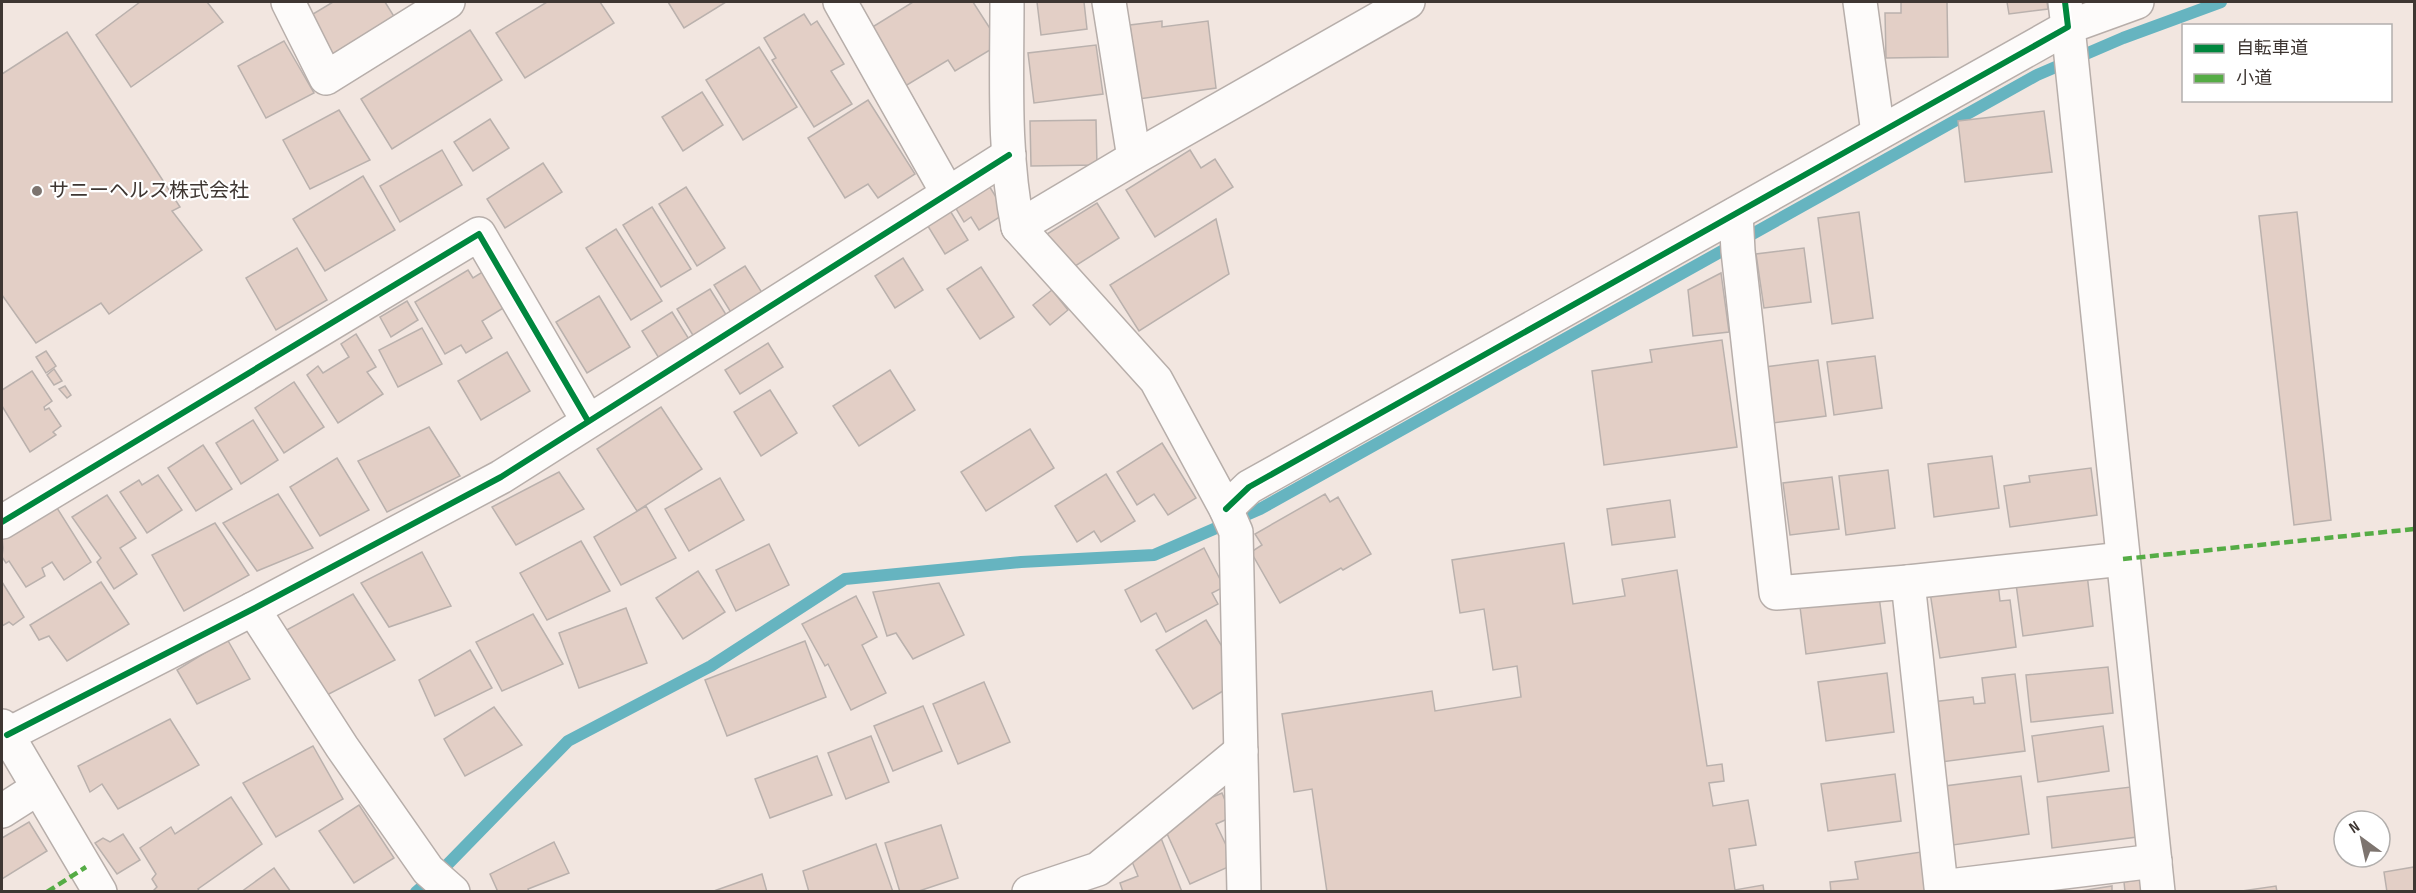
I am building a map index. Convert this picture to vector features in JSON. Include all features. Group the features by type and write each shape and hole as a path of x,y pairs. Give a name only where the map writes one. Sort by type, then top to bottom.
{"street":[{"path":"288,2 326,78 448,2"},
{"path":"840,2 948,192"},
{"path":"1007,2 1009,154 1012,200 1018,227 1156,380 1231,520 1241,751 1244,891"},
{"path":"1109,2 1134,158"},
{"path":"1018,227 1408,2"},
{"path":"1860,2 1878,133"},
{"path":"1231,520 1249,488 1737,231 1878,133 2068,24 2137,2"},
{"path":"1908,582 1941,887 2156,876 2068,24"},
{"path":"100,891 4,731 253,609 501,477 1009,154"},
{"path":"1737,231 1776,594 2123,559"},
{"path":"2,522 479,234 588,421"},
{"path":"253,609 342,747 441,881"},
{"path":"1029,891 1103,880 1241,751"},
{"path":"2,811 38,788"}],"building":[{"path":"140,2 207,2 223,22 131,87 96,35"},
{"path":"333,2 385,2 395,18 334,57 308,17"},
{"path":"547,2 600,2 614,23 525,78 496,33"},
{"path":"668,2 726,2 684,28"},
{"path":"913,2 973,2 1000,44 955,71 948,60 902,88 866,31"},
{"path":"1037,2 1084,2 1087,29 1041,35"},
{"path":"1901,2 1947,2 1948,57 1886,58 1885,13 1901,13"},
{"path":"2007,2 2047,2 2048,9 2009,14"},
{"path":"804,14 811,25 817,21 844,64 831,71 852,104 814,127 772,60 776,58 764,38"},
{"path":"1162,21 1162,27 1208,21 1216,88 1139,99 1130,25"},
{"path":"470,30 502,80 392,149 361,99"},
{"path":"67,32 180,207 172,211 202,250 109,314 101,303 36,343 2,295 2,74"},
{"path":"284,41 314,93 266,118 238,66"},
{"path":"1096,45 1103,94 1034,103 1028,53"},
{"path":"759,47 797,107 743,140 706,80"},
{"path":"702,92 723,125 683,151 662,117"},
{"path":"868,100 915,174 878,198 868,184 845,198 808,138"},
{"path":"339,110 370,160 310,189 283,140"},
{"path":"2044,111 2052,172 1965,182 1958,121"},
{"path":"490,119 509,148 473,171 454,142"},
{"path":"1096,120 1097,165 1031,166 1030,121"},
{"path":"442,150 462,185 400,222 380,186"},
{"path":"1190,150 1201,168 1215,159 1233,187 1155,237 1126,190"},
{"path":"543,163 562,192 505,228 487,199"},
{"path":"363,176 395,230 325,271 293,219"},
{"path":"986,181 1006,213 979,230 971,217 964,222 952,202"},
{"path":"686,187 725,248 697,266 659,204"},
{"path":"1097,203 1119,238 1069,270 1047,234"},
{"path":"652,207 691,269 661,287 623,225"},
{"path":"949,209 968,240 945,254 926,223"},
{"path":"1859,212 1873,318 1832,324 1818,218"},
{"path":"2297,212 2331,520 2294,525 2259,216"},
{"path":"1216,219 1229,274 1139,331 1110,285"},
{"path":"616,229 662,301 631,320 586,248"},
{"path":"297,248 327,300 276,330 246,278"},
{"path":"1804,248 1811,302 1764,308 1756,254"},
{"path":"903,258 923,290 895,308 875,276"},
{"path":"745,266 766,299 735,319 714,285"},
{"path":"981,267 1014,317 980,339 947,289"},
{"path":"468,270 473,278 484,271 505,307 482,321 492,338 466,353 461,345 445,354 415,302"},
{"path":"1721,273 1729,332 1693,336 1688,290"},
{"path":"710,289 730,321 697,342 677,309"},
{"path":"1052,290 1068,310 1050,325 1033,305"},
{"path":"599,296 630,347 587,373 556,322"},
{"path":"407,301 418,320 391,337 380,317"},
{"path":"672,312 692,344 662,363 642,331"},
{"path":"422,328 442,364 398,387 379,350"},
{"path":"356,334 376,367 367,372 383,394 338,423 307,375 318,366 323,373 349,357 341,344"},
{"path":"1722,340 1737,447 1604,465 1592,371 1652,362 1650,350"},
{"path":"768,343 783,367 740,394 725,370"},
{"path":"46,351 56,366 46,373 36,357"},
{"path":"507,352 530,391 481,420 458,381"},
{"path":"1875,356 1882,408 1834,415 1827,362"},
{"path":"1818,360 1826,416 1773,423 1765,367"},
{"path":"54,369 62,381 54,385 47,375"},
{"path":"890,370 915,410 859,446 833,406"},
{"path":"32,371 52,401 44,407 45,410 49,408 61,426 53,432 56,435 30,452 2,406 2,390"},
{"path":"294,382 324,427 284,453 255,408"},
{"path":"65,386 71,395 67,398 59,389"},
{"path":"770,390 797,433 761,456 734,412"},
{"path":"661,407 702,469 637,511 597,449"},
{"path":"253,420 278,460 241,484 216,443"},
{"path":"429,427 460,476 387,512 358,461"},
{"path":"1030,429 1054,468 986,511 961,472"},
{"path":"1162,443 1196,498 1168,515 1154,494 1137,505 1117,472"},
{"path":"203,445 232,489 196,511 168,468"},
{"path":"1992,456 1999,508 1934,517 1928,464"},
{"path":"337,458 369,510 320,536 290,487"},
{"path":"2091,468 2097,515 2010,527 2004,486 2030,482 2029,476"},
{"path":"1888,470 1895,528 1846,535 1839,476"},
{"path":"559,472 584,509 516,545 492,507"},
{"path":"1106,474 1135,521 1101,542 1094,531 1077,542 1055,506"},
{"path":"158,475 182,510 147,533 120,492 139,480 142,485"},
{"path":"1832,477 1839,529 1790,535 1783,483"},
{"path":"720,478 744,520 689,551 665,509"},
{"path":"278,494 313,548 257,571 223,523"},
{"path":"1325,494 1330,502 1338,497 1371,554 1343,570 1341,568 1280,603 1251,552 1262,545 1255,534"},
{"path":"107,495 136,538 120,548 137,574 114,589 97,562 101,558 72,517"},
{"path":"52,500 91,562 64,580 52,562 42,568 45,576 26,587 9,561 6,563 2,557 2,536"},
{"path":"1670,500 1675,537 1612,545 1607,509"},
{"path":"646,506 676,558 621,585 594,537"},
{"path":"215,523 249,575 184,611 152,555"},
{"path":"581,541 610,591 547,620 520,573"},
{"path":"1564,543 1573,604 1625,596 1622,579 1677,570 1707,766 1722,764 1724,781 1709,783 1713,806 1748,800 1756,845 1729,849 1735,890 1763,885 1764,892 1327,892 1312,789 1294,792 1282,714 1432,691 1435,711 1521,697 1517,666 1493,670 1484,609 1460,613 1452,560"},
{"path":"769,544 789,585 736,611 716,570"},
{"path":"1204,548 1224,587 1212,593 1218,604 1166,632 1156,613 1141,622 1125,590"},
{"path":"422,552 451,606 389,627 361,583"},
{"path":"698,571 725,612 683,639 656,598"},
{"path":"2087,574 2093,626 2023,636 2016,584"},
{"path":"2,582 24,617 13,625 9,622 2,626"},
{"path":"101,582 129,624 67,661 49,636 39,640 30,625"},
{"path":"939,583 964,635 913,659 896,633 887,636 873,592"},
{"path":"1998,583 2000,601 2010,600 2016,647 1940,658 1930,592"},
{"path":"353,594 395,660 323,697 281,633"},
{"path":"856,596 877,637 862,645 886,693 851,710 828,664 825,666 802,624"},
{"path":"1879,596 1885,643 1806,654 1800,607"},
{"path":"626,608 647,663 579,688 559,633"},
{"path":"533,614 563,664 502,691 476,642"},
{"path":"1206,620 1229,658 1228,688 1193,709 1156,650"},
{"path":"227,639 250,679 197,704 177,670"},
{"path":"805,641 826,697 727,736 705,680"},
{"path":"470,650 492,688 435,716 419,680"},
{"path":"2108,667 2113,713 2031,722 2026,675"},
{"path":"1887,673 1894,732 1826,741 1818,682"},
{"path":"2015,674 2025,751 1941,762 1932,702 1973,697 1974,704 1985,703 1982,678"},
{"path":"984,682 1010,742 958,764 933,704"},
{"path":"923,706 942,751 893,771 874,726"},
{"path":"494,707 522,745 465,776 444,739"},
{"path":"170,719 199,765 118,809 102,784 90,792 78,766"},
{"path":"2103,726 2109,771 2038,782 2032,736"},
{"path":"871,736 889,782 846,799 828,753"},
{"path":"313,746 343,799 276,837 243,783"},
{"path":"817,756 832,795 770,818 755,779"},
{"path":"1895,774 1901,821 1828,831 1821,784"},
{"path":"2021,776 2029,834 1953,845 1945,786"},
{"path":"2131,787 2137,837 2052,848 2047,797"},
{"path":"1222,793 1232,817 1216,824 1235,864 1190,884 1164,827 1175,813"},
{"path":"231,797 262,844 198,889 200,892 152,892 157,887 152,879 156,874 140,848 171,827 175,834"},
{"path":"359,805 394,858 354,883 319,831"},
{"path":"29,822 47,851 2,879 2,838"},
{"path":"941,825 958,878 916,892 900,892 885,843"},
{"path":"123,834 140,860 117,874 95,843 103,838 110,842"},
{"path":"1161,838 1182,892 1123,892 1120,883 1138,876 1128,852"},
{"path":"554,842 569,873 528,889 529,892 498,892 490,874"},
{"path":"876,844 893,892 809,892 803,871"},
{"path":"1921,852 1926,892 1831,892 1830,882 1858,879 1855,862"},
{"path":"2414,867 2414,892 2387,892 2384,872"},
{"path":"274,868 291,892 241,892"},
{"path":"762,874 767,892 711,892"},
{"path":"2144,879 2145,892 2125,892 2124,882"},
{"path":"2112,886 2112,892 2074,892"},
{"path":"2276,886 2277,892 2235,892"}],"waterway":[{"path":"416,892 445,867 568,741 711,666 845,579 1021,562 1154,555 1260,509 2037,75 2123,38 2221,2"}],"marked path":[{"path":"2123,559 2414,529"},
{"path":"47,892 86,867"}],"cycle path":[{"path":"1226,509 1249,487 2068,27 2065,2"},
{"path":"7,735 253,609 501,477 1009,155"},
{"path":"2,522 479,234 588,421"}],"place":[{"name":"サニーヘルス株式会社","path":"37,191"}]}
